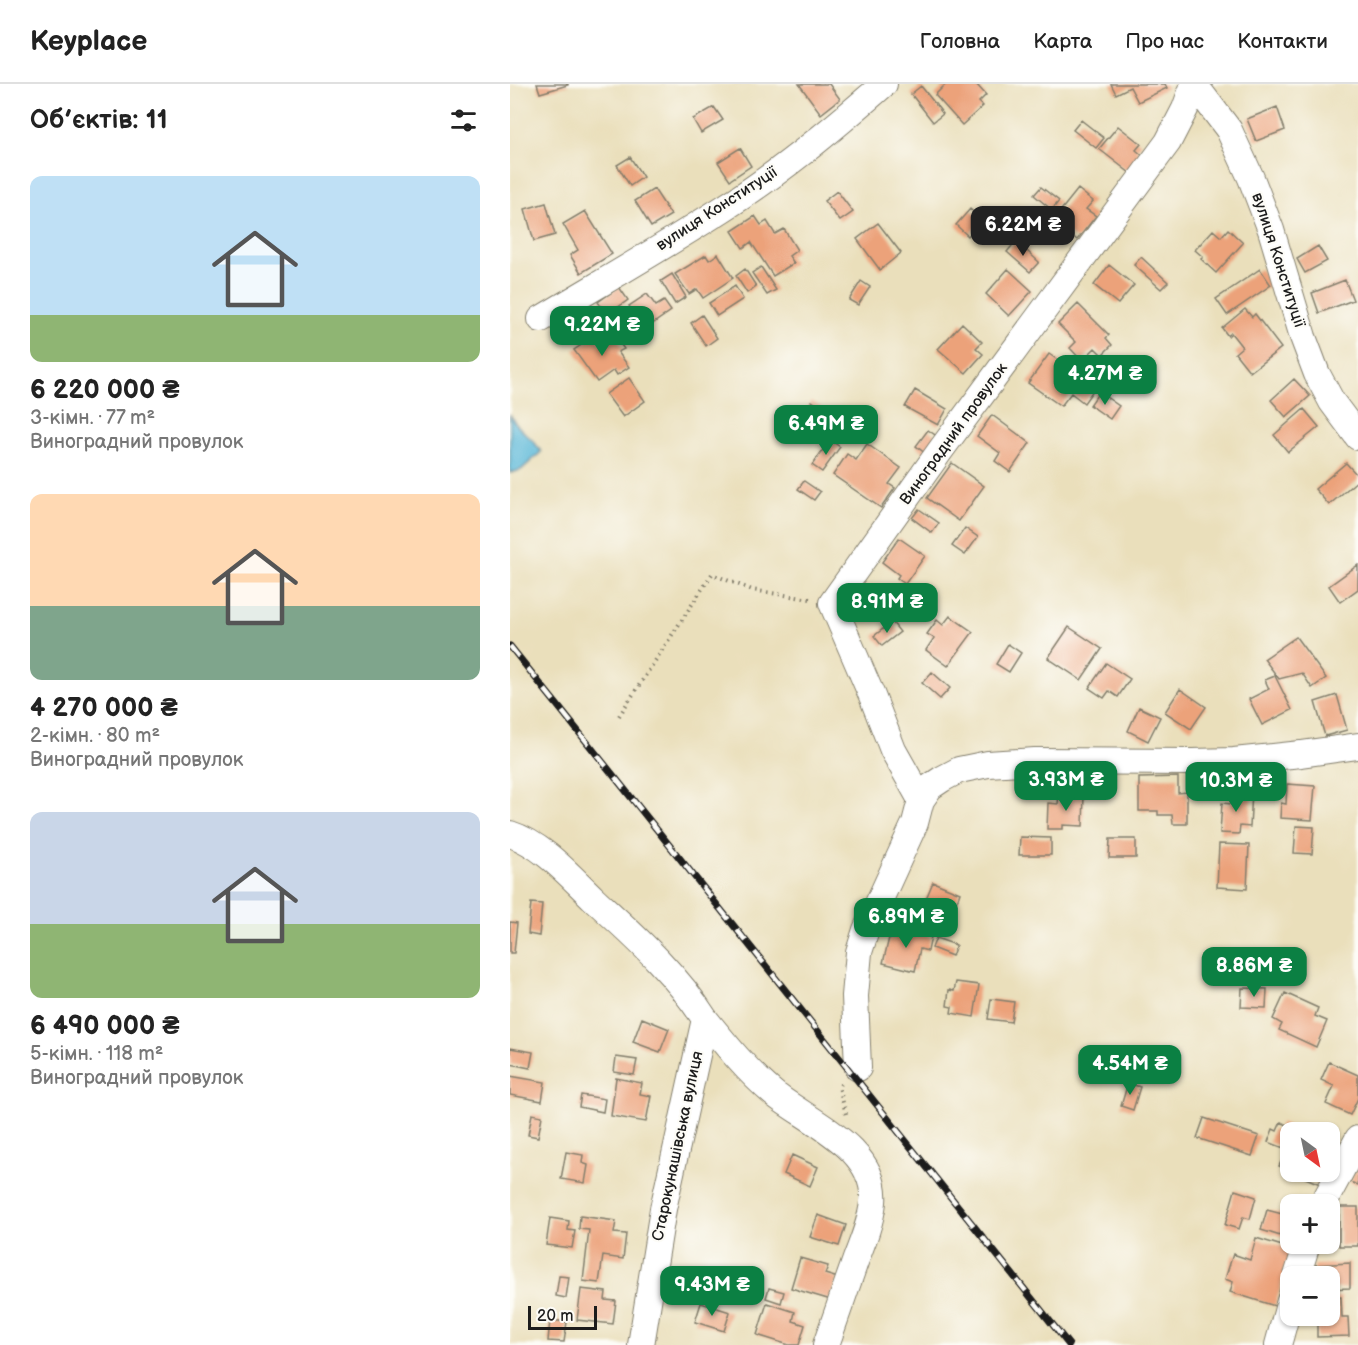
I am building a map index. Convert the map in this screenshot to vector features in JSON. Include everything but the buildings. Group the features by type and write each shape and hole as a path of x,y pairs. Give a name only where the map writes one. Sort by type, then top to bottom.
{"street":[{"name":"вулиця Конституції","path":"541,320 722,209 786,164 854,111 884,84"},
{"name":"вулиця Конституції","path":"1194,84 1229,130 1271,230 1303,337 1317,374 1332,402 1358,437"},
{"name":"Виноградний провулок","path":"832,603 940,451 1168,142 1185,109 1194,84"},
{"path":"832,603 893,750 921,800"},
{"path":"858,1068 855,996 859,952 866,930 915,823 921,800 930,787 942,778 959,770 1035,761 1192,762 1301,754 1358,746"},
{"path":"907,773 928,780 942,778"},
{"name":"Старокунашівська вулиця","path":"510,834 520,837 552,860 650,952 687,991 705,1018 748,1070 774,1094 829,1131 857,1155 865,1167 873,1187 873,1202 865,1233 826,1345"},
{"name":"Старокунашівська вулиця","path":"641,1345 663,1209 705,1018"},
{"path":"1328,1194 1358,1139"},
{"path":"1278,1345 1283,1326"}],"path":[{"path":"620,716 712,574 752,590 832,603"},
{"path":"857,1155 839,1087 858,1068"}],"water":[{"path":"510,414 516,425 541,452 521,470 510,473"}],"railway":[{"path":"510,646 1069,1345"}]}
